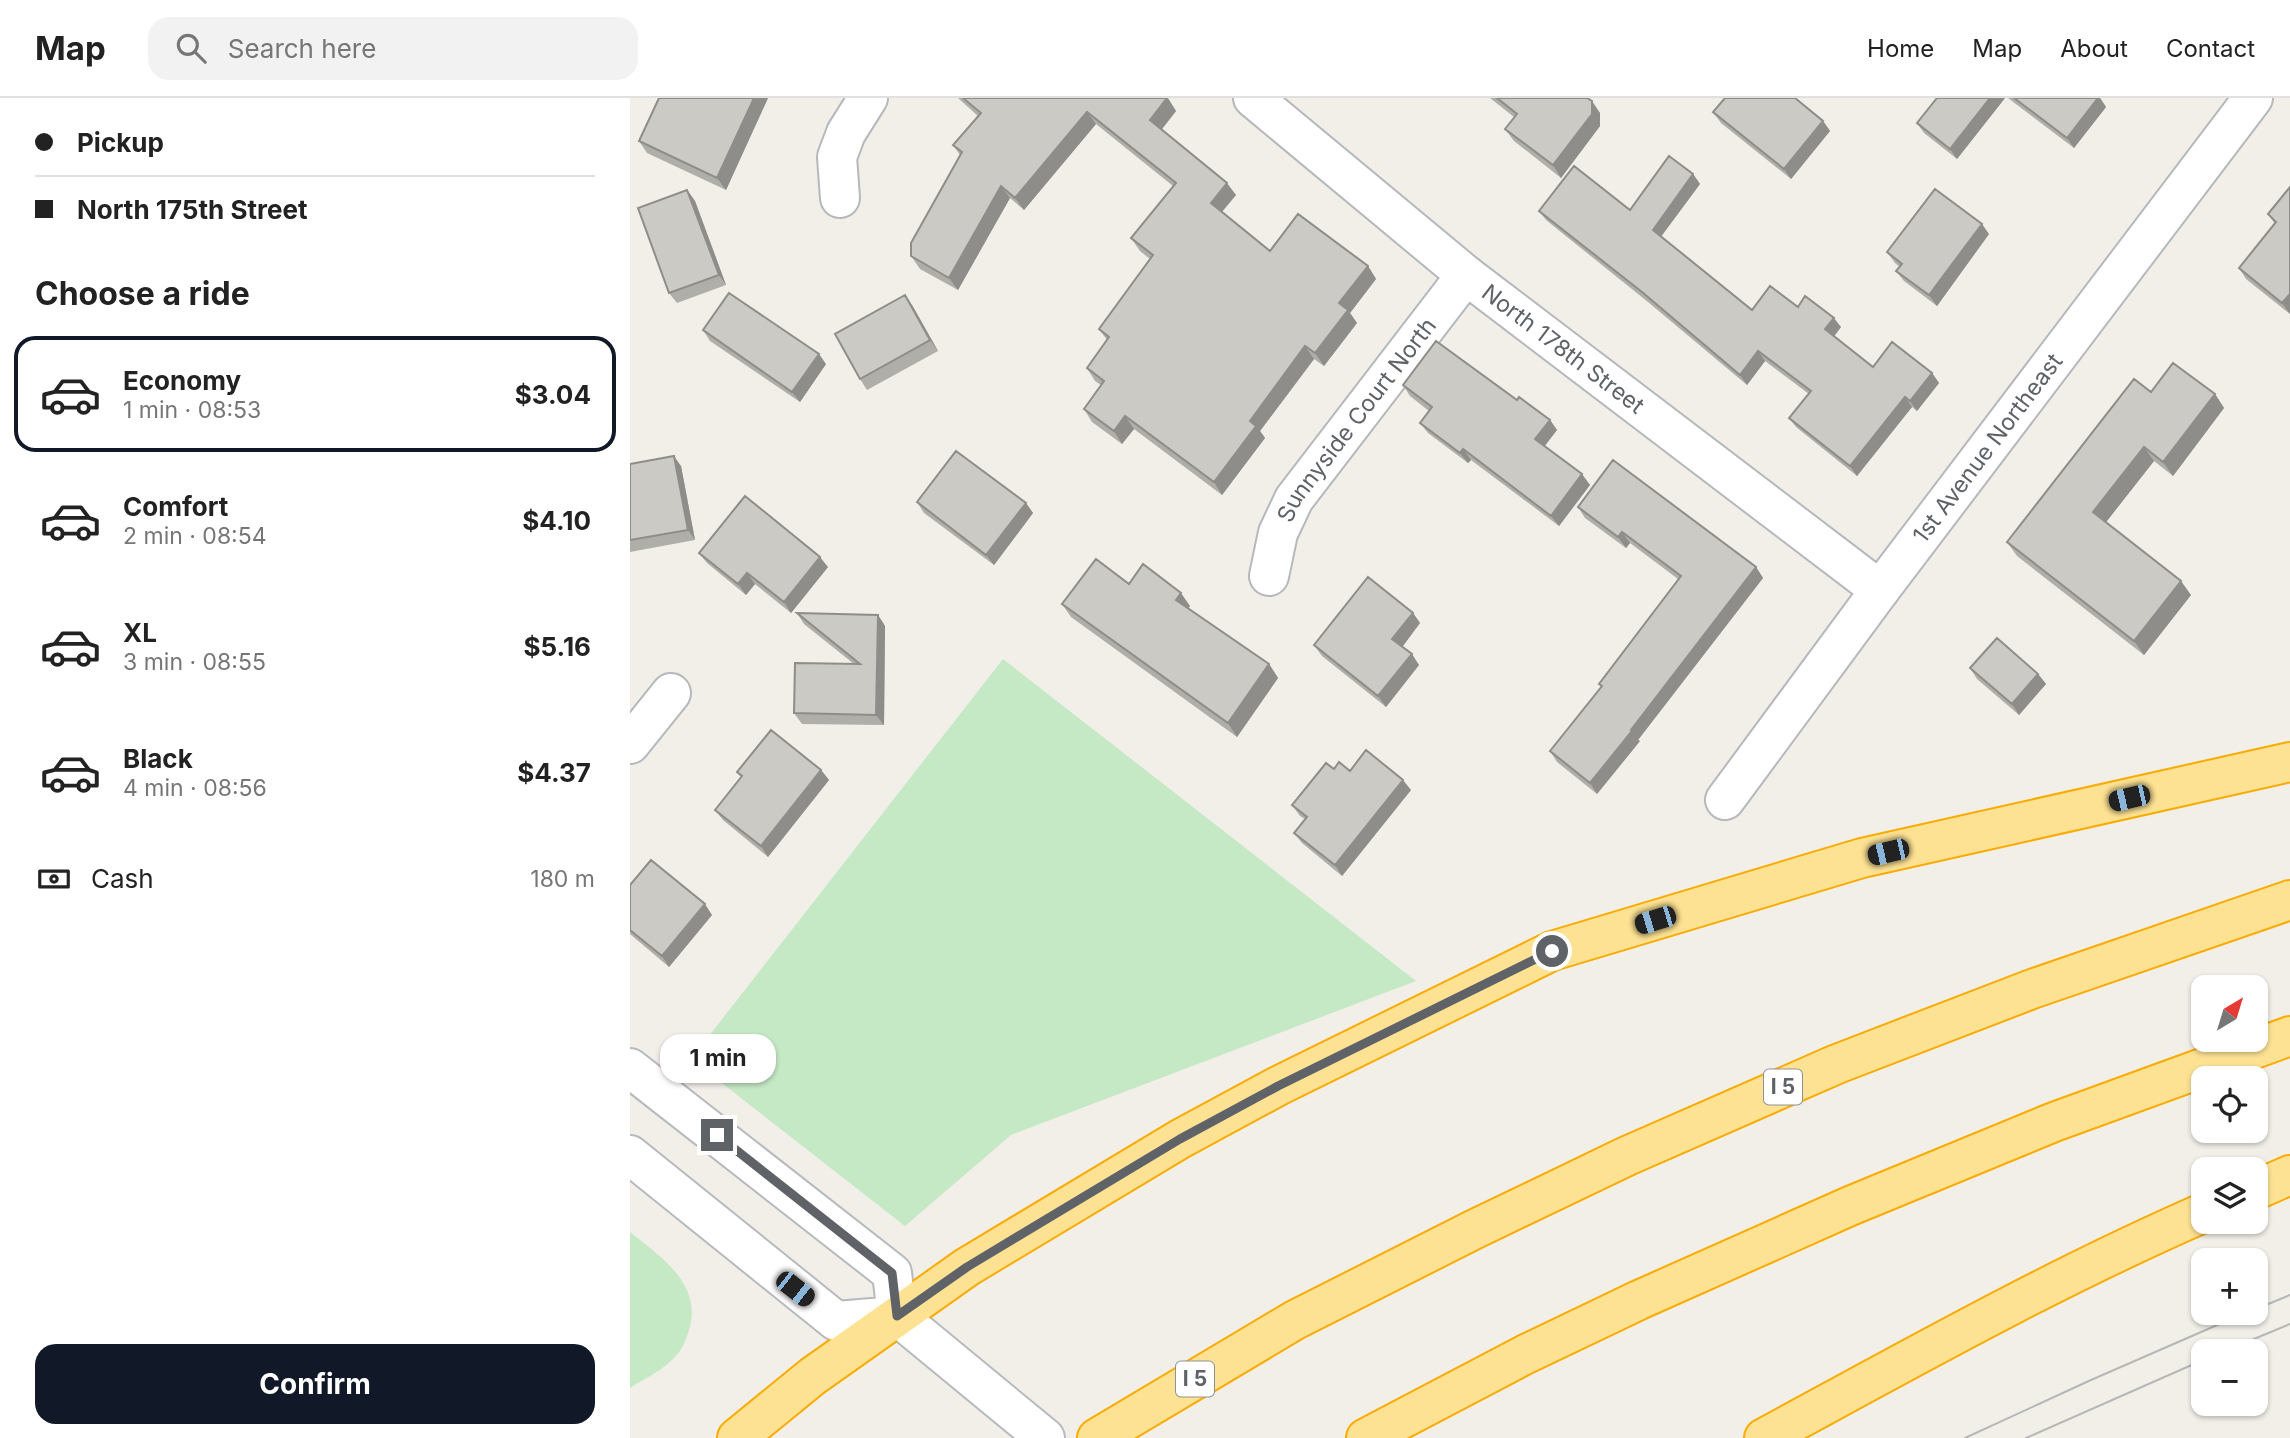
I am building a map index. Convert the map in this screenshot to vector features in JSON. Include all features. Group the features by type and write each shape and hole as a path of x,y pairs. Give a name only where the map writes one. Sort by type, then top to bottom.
{"highway":[{"path":"737,1438 813,1376 967,1267 1180,1139 1278,1086 1552,951 1862,858 2290,762"},
{"name":"I 5","path":"1097,1438 1295,1320 1475,1229 1628,1156 1837,1064 2032,989 2290,900"},
{"path":"1366,1438 1526,1354 1639,1300 1850,1206 2054,1122 2290,1036"},
{"path":"2268,1185 2290,1175"},
{"path":"1763,1438 1988,1316 2191,1218"}],"street":[{"path":"840,198 837,157 846,133 868,98"},
{"name":"North 178th Street","path":"1252,98 1466,275 1880,590"},
{"name":"1st Avenue Northeast","path":"1725,800 2250,99"},
{"name":"Sunnyside Court North","path":"1269,576 1278,533 1294,499 1466,275"},
{"path":"630,744 671,693"},
{"path":"630,1068 892,1273 897,1316 1045,1438"},
{"path":"630,1155 836,1321 897,1316"}],"green space":[{"path":"1003,659 1416,981 1011,1135 905,1226 691,1059"},
{"path":"630,1232 676,1273 685,1285 692,1314 687,1337 677,1355 630,1388"}],"building":[{"path":"659,98 754,98 717,178 639,141"},
{"path":"963,98 1167,98 1150,120 1227,183 1211,203 1270,251 1298,214 1368,266 1339,303 1348,310 1315,353 1305,346 1250,421 1256,426 1214,482 1125,416 1114,431 1084,409 1104,381 1087,368 1109,337 1099,329 1153,255 1131,238 1176,183 1087,112 1015,198 1001,186 949,278 911,256 911,243 962,152 953,145 981,113"},
{"path":"1497,98 1587,98 1592,101 1592,114 1553,165 1505,129 1517,114"},
{"path":"1725,98 1795,98 1823,121 1784,169 1713,112"},
{"path":"1937,98 1990,98 1950,149 1917,123"},
{"path":"2014,98 2098,98 2067,138"},
{"path":"1669,156 1693,174 1653,230 1752,310 1770,286 1798,307 1805,296 1834,318 1825,329 1873,367 1892,342 1932,373 1910,401 1905,397 1850,466 1789,418 1811,391 1758,351 1740,375 1642,292 1539,211 1574,166 1630,210"},
{"path":"2290,187 2290,294 2282,303 2239,268 2276,222 2268,214"},
{"path":"1935,189 1982,224 1929,295 1896,271 1902,264 1887,252"},
{"path":"687,190 719,275 669,293 638,208"},
{"path":"729,293 819,354 792,392 703,330"},
{"path":"905,295 930,340 860,379 835,334"},
{"path":"1436,341 1517,400 1519,397 1550,420 1535,439 1582,474 1551,516 1463,449 1460,453 1420,423 1432,407 1403,385"},
{"path":"2173,363 2215,394 2163,462 2144,447 2093,512 2181,581 2134,641 2007,542 2134,379 2151,392"},
{"path":"956,451 1026,503 986,555 917,502"},
{"path":"674,456 688,530 630,540 630,464"},
{"path":"1613,460 1756,567 1590,783 1550,751 1602,686 1599,684 1681,576 1622,532 1618,537 1578,507"},
{"path":"745,496 820,557 784,602 747,573 738,584 699,553"},
{"path":"1096,559 1129,584 1143,564 1181,593 1176,600 1269,664 1228,723 1062,604"},
{"path":"1368,577 1413,613 1392,639 1412,654 1378,696 1314,645"},
{"path":"797,613 878,615 876,715 794,713 795,663 860,664"},
{"path":"1997,638 2038,674 2012,704 1970,668"},
{"path":"771,730 821,770 761,846 715,810 742,776 737,772"},
{"path":"1366,750 1403,780 1335,865 1294,833 1307,817 1292,805 1326,763 1334,769 1339,762 1350,771"},
{"path":"651,860 705,904 662,956 630,930 630,885"}],"tram line":[{"path":"2268,1304 2290,1295"},
{"path":"2254,1339 2290,1324"},
{"path":"1965,1438 2217,1325"},
{"path":"2026,1438 2191,1365"}],"route":[{"path":"717,1135 892,1273 897,1316 967,1267 1180,1139 1278,1086 1552,951"}]}
